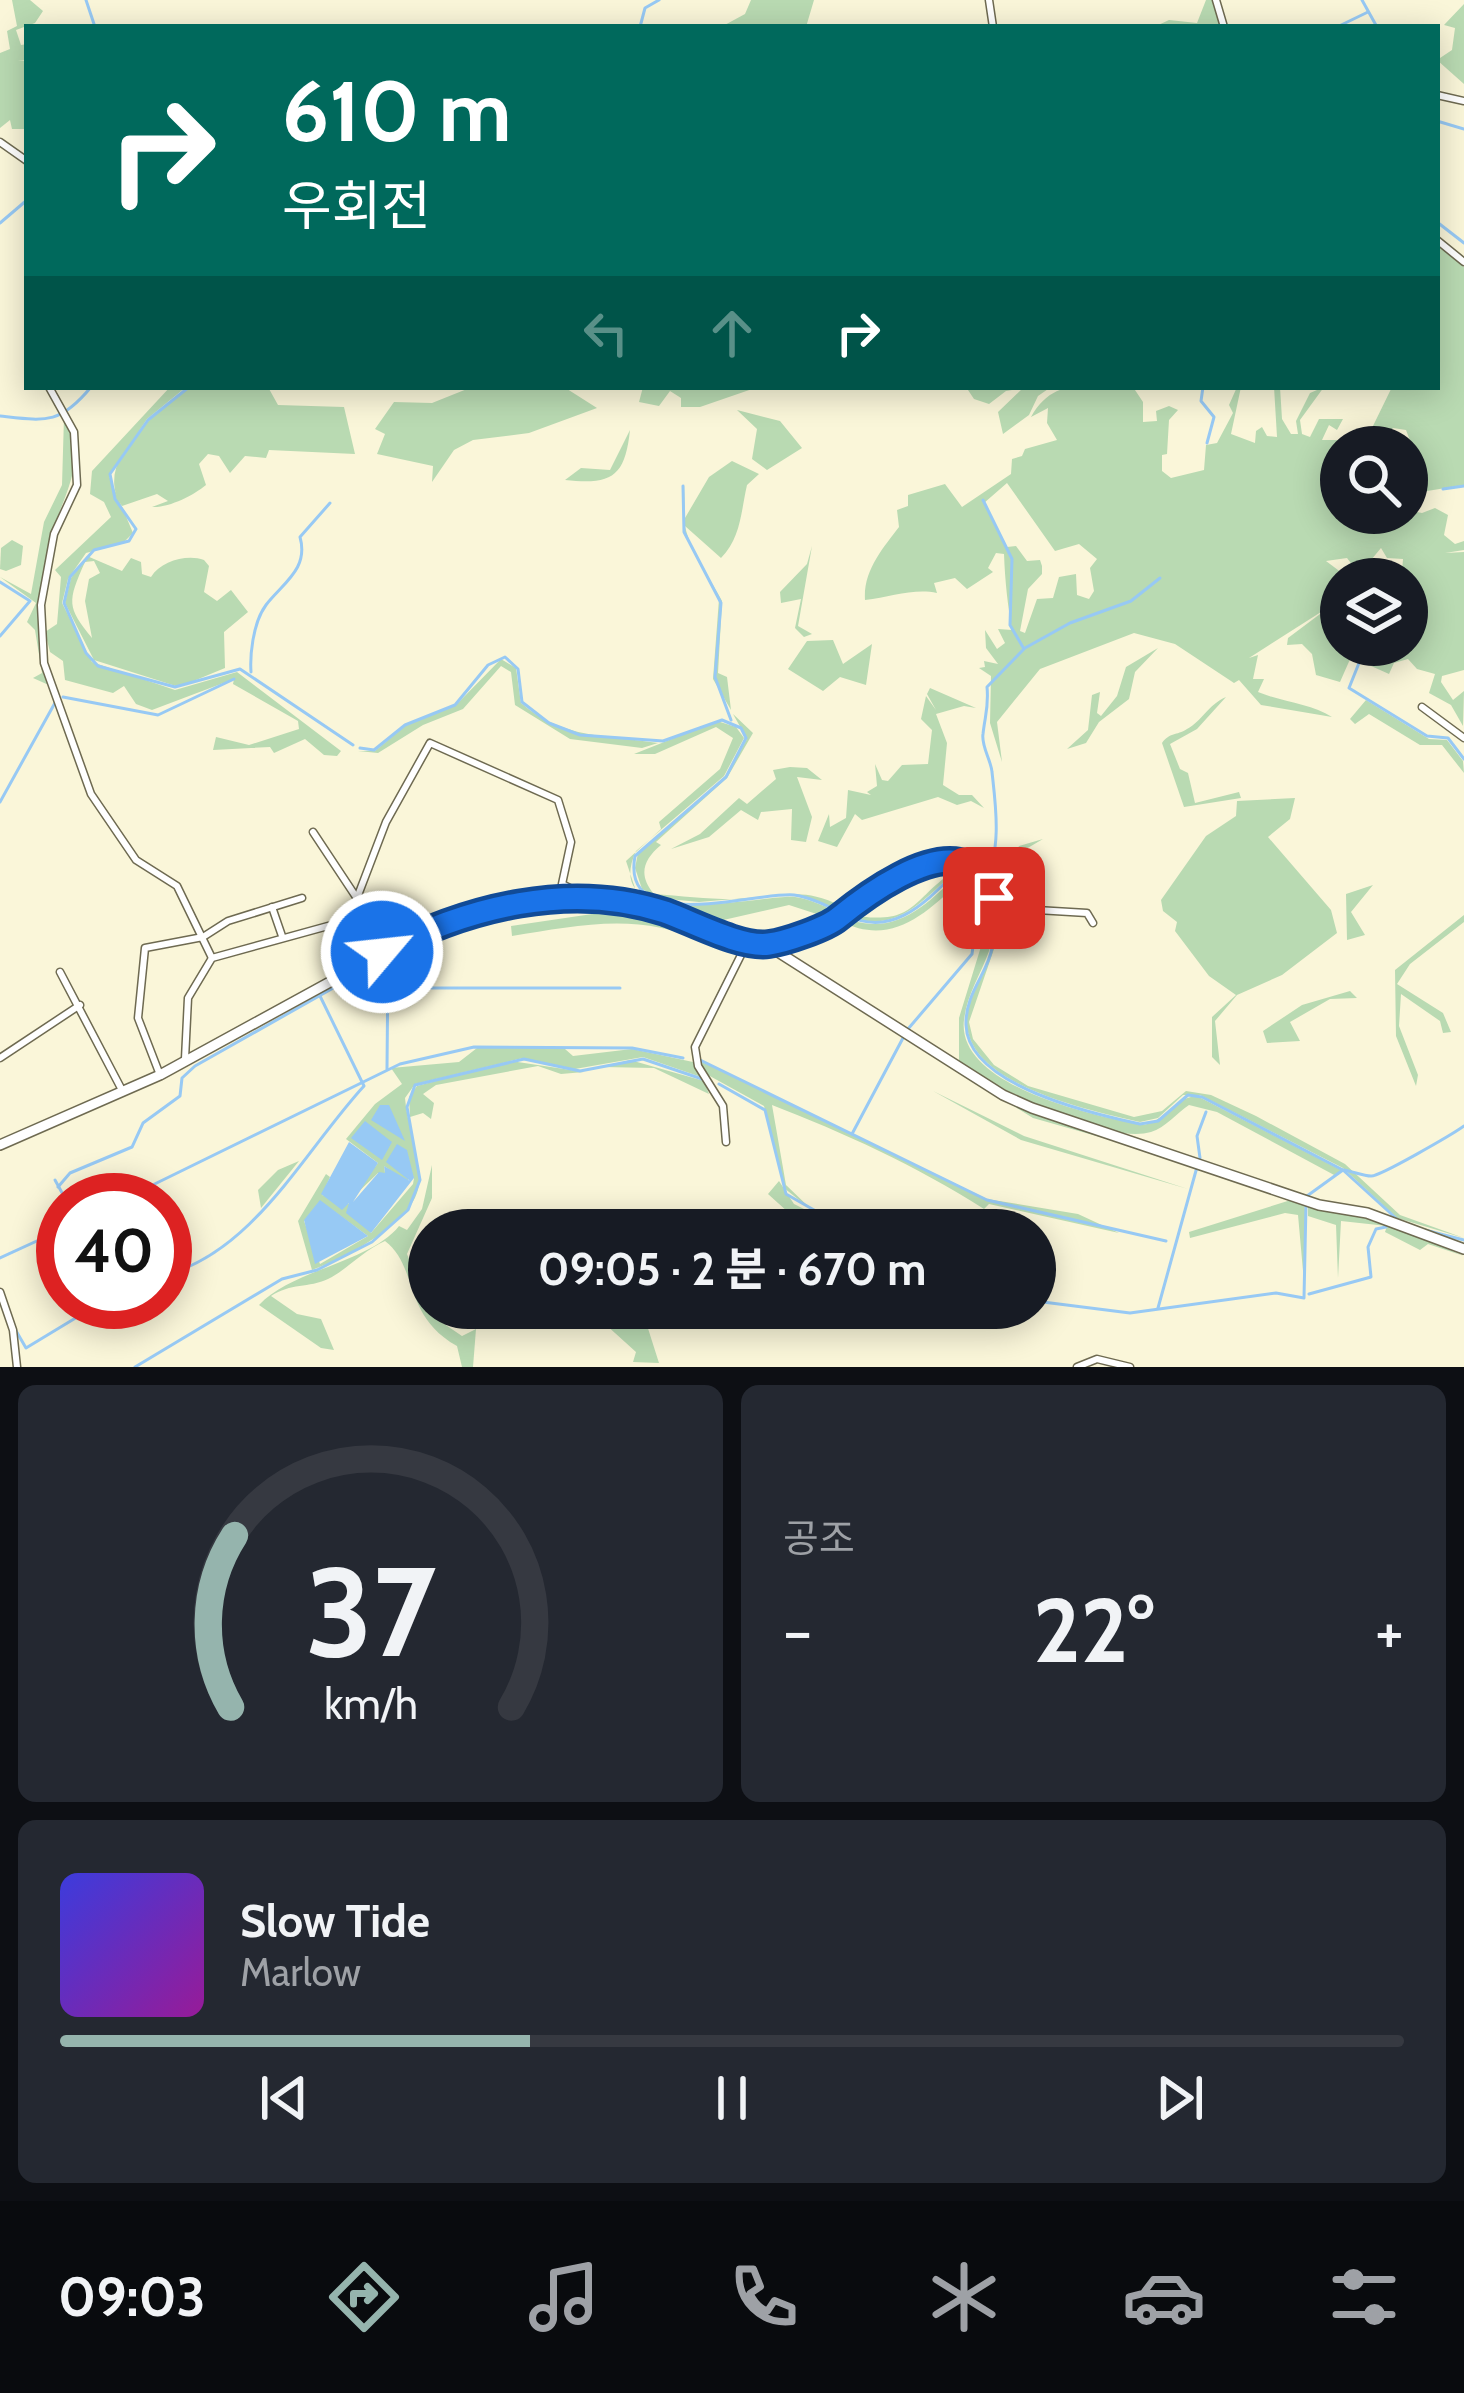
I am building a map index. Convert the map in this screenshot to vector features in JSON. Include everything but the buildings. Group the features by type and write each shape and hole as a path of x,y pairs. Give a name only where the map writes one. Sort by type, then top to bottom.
{"street":[{"path":"1440,242 1464,262"},
{"path":"51,390 74,432 76,484 54,534 41,605 44,663 91,794 136,860 177,886 212,958"},
{"path":"1422,707 1464,738"},
{"path":"357,898 386,822 430,743 558,800 571,842 562,884 590,898"},
{"path":"313,832 368,915 382,952"},
{"path":"767,945 838,918 849,904 918,868 950,862 968,865 1004,908 1087,914 1093,922"},
{"path":"160,1076 138,1018 143,953 148,945 203,937 228,921 302,898"},
{"path":"0,1145 160,1076 446,920 503,907 590,898 655,909 767,945 1010,1100 1319,1205 1367,1213 1464,1249"},
{"path":"272,908 282,936"},
{"path":"185,1062 188,998 212,958 368,915"},
{"path":"726,1142 723,1106 698,1066 695,1047 749,939"},
{"path":"60,972 123,1091"},
{"path":"0,1058 80,1005"},
{"path":"0,1292 14,1330 17,1367"},
{"path":"1077,1367 1097,1359 1130,1367"}],"green space":[{"path":"12,0 30,0 43,11 35,23 16,30 24,44 24,60 18,61 24,61 24,129 12,129 10,120 0,128 0,53 10,49 7,31 17,26"},
{"path":"751,0 814,0 807,24 727,24 745,14"},
{"path":"1206,0 1213,0 1220,24 1160,24 1169,20 1197,23"},
{"path":"1464,4 1464,84 1440,63 1452,50 1455,28 1444,25"},
{"path":"1440,246 1464,267 1464,485 1428,491 1428,426 1373,426 1391,390 1440,390"},
{"path":"167,390 182,390 147,419 109,476 133,533 123,543 86,553 68,579 62,603 92,662 175,690 237,672 341,751 337,756 324,755 305,739 274,753 270,747 213,750 216,737 249,745 299,729 298,721 233,684 234,679 152,710 136,704 124,686 113,693 65,680 63,661 50,652 45,632 57,624 61,577 55,570 111,517 104,502 90,494 92,471"},
{"path":"187,390 270,390 278,405 344,407 355,454 269,450 266,458 245,456 230,473 219,456 208,454 199,464 206,485 195,493 159,507 152,507 168,501 157,494 122,506 115,489 121,456 161,410"},
{"path":"464,390 569,390 597,408 529,433 473,440 454,450 432,482 433,466 377,454 385,434 375,429 394,402 432,403"},
{"path":"642,390 749,390 700,407 681,407 681,398 670,391 659,406 639,402"},
{"path":"968,390 1012,390 989,404 974,399"},
{"path":"1021,390 1047,390 1038,396 1029,415 1003,434 998,412"},
{"path":"1060,390 1135,390 1143,402 1143,422 1157,421 1156,411 1169,406 1178,410 1169,420 1167,454 1162,455 1162,471 1171,478 1204,470 1206,445 1217,443 1233,413 1229,405 1236,390 1240,390 1231,434 1255,443 1256,431 1262,427 1267,436 1277,437 1274,390 1280,390 1282,419 1291,434 1298,434 1296,421 1310,393 1322,390 1300,420 1302,434 1310,437 1319,419 1343,419 1339,426 1320,426 1320,534 1428,534 1428,511 1435,508 1448,515 1444,535 1455,544 1464,541 1464,550 1445,553 1464,552 1464,670 1442,676 1441,682 1453,700 1464,691 1463,726 1451,705 1429,693 1435,674 1414,666 1428,666 1428,558 1387,558 1381,548 1373,558 1320,558 1320,613 1249,658 1258,655 1253,679 1264,679 1258,692 1332,717 1261,705 1239,680 1234,683 1175,644 1134,633 1040,669 997,722 1002,762 990,723 991,676 979,668 985,667 984,661 998,664 986,648 985,630 997,649 1005,643 998,629 1012,630 1004,554 996,553 988,568 993,572 967,589 955,578 934,583 937,593 865,600 865,589 876,560 899,527 897,510 908,506 908,495 945,484 962,507 1011,474 1012,459 1022,456 1025,449 1057,440 1047,423 1048,408 1031,417","holes":["1007,483 1055,551 1079,544 1097,559 1090,568 1094,591 1089,599 1077,595 1076,574 1059,577 1053,598 1037,599 1025,633 1020,631 1028,589 1042,574 1042,566 1040,560 1027,561 1016,546 1007,547 984,503"]},
{"path":"737,410 780,421 802,448 767,470 752,459 757,429"},
{"path":"64,417 75,446 75,461 48,550 40,609 42,649 51,686 33,678 42,673 35,630 27,622 36,603 0,577 31,594 44,522 62,485"},
{"path":"630,430 624,458 613,475 594,481 565,480 581,468 610,470"},
{"path":"732,461 759,474 747,485 736,533 721,558 685,526 693,549 684,532 684,483 685,518 709,477"},
{"path":"12,540 23,546 21,565 6,571 0,569 1,548"},
{"path":"812,546 798,626 812,634 804,637 795,628 801,599 781,603 780,592 807,564"},
{"path":"87,556 122,571 131,558 141,562 142,574 151,577 168,563 197,558 209,566 204,592 217,601 231,590 248,612 224,632 225,668 179,687 94,660 65,603 71,578","holes":["94,561 100,573 89,579 85,601 92,638 72,603 85,562"]},
{"path":"702,567 722,601 718,673 727,677 731,710 713,679 719,599"},
{"path":"1320,614 1320,666 1347,666 1340,682 1316,675 1312,654 1302,644 1287,645 1288,638"},
{"path":"833,640 843,664 872,644 866,685 840,677 823,691 788,669 807,641"},
{"path":"1158,648 1135,672 1129,699 1099,722 1086,743 1067,749 1088,730 1092,695 1100,692 1097,713 1101,716 1117,696 1126,667"},
{"path":"501,659 516,668 521,703 537,715 586,734 658,743 642,748 570,739 515,705 511,672 501,666 463,709 423,725 378,753 358,751 375,751 405,726 456,705"},
{"path":"930,688 976,708 964,706 936,714 947,743 943,785 959,795 972,795 984,808 971,801 957,805 938,797 862,820 855,814 837,847 818,841 829,814 830,827 846,818 848,790 871,795 867,792 877,786 875,764 882,780 888,781 902,765 928,764 932,730 921,719 926,696 936,710 927,694"},
{"path":"1226,697 1197,729 1170,744 1180,769 1188,773 1195,803 1239,792 1241,798 1184,807 1162,743 1192,726"},
{"path":"1366,700 1429,739 1447,740 1463,761 1464,773 1442,745 1420,745 1369,714 1355,724 1350,719"},
{"path":"733,714 753,733 727,778 656,842 661,845 650,856 644,874 654,894 733,899 658,898 642,889 635,868 638,853 726,777 747,739"},
{"path":"717,721 736,727 744,738 724,776 650,839 661,829 659,822 720,769 733,738 716,727 655,754 634,754"},
{"path":"807,768 822,780 797,777 812,817 806,842 791,840 792,809 761,812 758,820 741,810 709,837 671,849 700,834 739,798 747,804 776,779 773,770"},
{"path":"1295,798 1290,819 1268,837 1331,910 1337,933 1282,975 1237,995 1215,1021 1220,1065 1212,1057 1212,1017 1236,995 1209,976 1175,931 1177,922 1163,911 1161,900 1206,836 1236,816 1237,801"},
{"path":"1043,839 1026,849 1018,868 995,887 1005,907 988,884 1001,877 1019,846"},
{"path":"636,852 631,876 626,861"},
{"path":"963,865 966,869 959,868 921,903 894,918 862,920 844,914 901,914 945,877"},
{"path":"960,872 967,873 976,890 990,933 989,951 964,1020 967,1043 982,1063 1032,1094 1142,1125 1197,1096 1341,1170 1336,1176 1217,1112 1189,1105 1151,1132 1107,1130 1025,1099 959,1063 959,1018 983,940 970,888 958,883 918,917 890,929 858,928 840,921 842,916 877,924 907,916"},
{"path":"969,872 998,906 988,909 990,921 982,896"},
{"path":"633,881 641,894 662,902 691,905 795,897 840,914 832,919 789,905 719,921 641,906"},
{"path":"1373,885 1351,912 1365,935 1347,940 1346,894"},
{"path":"794,894 827,900 842,906 841,911"},
{"path":"626,909 746,941 744,945 708,938 704,943 632,924 584,925 512,936 511,926"},
{"path":"1464,915 1464,922 1410,964 1397,984 1443,1013 1451,1032 1443,1033 1440,1021 1401,994 1399,1026 1418,1075 1416,1086 1396,1036 1395,970"},
{"path":"993,935 995,946 969,1022 973,1039 994,1065 1028,1086 1134,1117 1162,1111 1186,1091 1211,1095 1345,1164 1400,1215 1464,1238 1397,1218 1343,1168 1200,1095 1183,1095 1158,1118 1140,1122 1062,1102 1007,1077 985,1061 971,1041 967,1018 991,957"},
{"path":"1350,991 1357,998 1330,999 1290,1022 1300,1041 1267,1043 1263,1031 1302,1005"},
{"path":"905,1038 1000,1096 1195,1164 1033,1118"},
{"path":"477,1048 565,1049 573,1056 632,1049 693,1062 704,1078 643,1057 575,1069 523,1058 415,1084 405,1098 419,1172 415,1197 377,1237 312,1270 298,1221 326,1174 330,1177 322,1195 348,1203 371,1233 413,1184 414,1178 408,1175 408,1182 384,1166 385,1173 378,1173 350,1200 378,1163 346,1139 375,1104 402,1084 391,1068 459,1062","holes":["320,1201 368,1236 320,1264 304,1221"]},
{"path":"630,1060 704,1081 709,1094 654,1068 602,1067"},
{"path":"698,1060 987,1199 1048,1209 989,1204 984,1209 879,1151 772,1105 786,1185 810,1209 784,1188 764,1106 708,1075"},
{"path":"511,1061 584,1072 561,1074 538,1066 436,1085 423,1094 434,1103 431,1119 423,1113 410,1117 409,1097 417,1086"},
{"path":"933,1091 1024,1136 1188,1189 1021,1140"},
{"path":"299,1161 261,1208 258,1190 278,1170"},
{"path":"432,1165 432,1198 427,1209 422,1209"},
{"path":"779,1181 794,1204 804,1209 785,1209 768,1194"},
{"path":"1294,1199 1304,1201 1305,1293 1298,1215 1285,1213 1190,1238 1189,1232"},
{"path":"1308,1202 1371,1217 1464,1256 1428,1244 1420,1250 1385,1232 1387,1226 1341,1221 1338,1278 1336,1225 1308,1216"},
{"path":"1056,1210 1078,1214 1119,1233 1056,1219"},
{"path":"399,1226 407,1230 408,1277 385,1241 328,1279 271,1296 297,1314 321,1319 334,1350 321,1348 259,1305 273,1293 290,1283 370,1249"},
{"path":"435,1329 452,1329 462,1336 476,1329 473,1367 462,1367 457,1346"},
{"path":"611,1329 648,1329 659,1363 633,1362 636,1352"}],"water":[{"path":"380,1105 389,1105 405,1141 371,1120"},
{"path":"365,1121 392,1142 382,1160 351,1138"},
{"path":"349,1142 378,1163 353,1202 379,1172 385,1173 384,1166 410,1181 386,1162 397,1144 407,1150 414,1178 371,1233 346,1213 349,1203 342,1210 321,1194"},
{"path":"320,1200 368,1236 315,1264 304,1220"}],"waterway":[{"path":"86,0 94,24"},
{"path":"641,24 645,8 659,0"},
{"path":"1362,0 1375,24"},
{"path":"1343,24 1368,12"},
{"path":"1440,122 1464,129"},
{"path":"0,223 24,203"},
{"path":"1440,224 1464,243"},
{"path":"0,416 51,418 88,390"},
{"path":"185,390 148,420 110,474 115,499 136,529 129,541 94,550 70,577 64,603 86,653 98,666 175,687 240,669 353,745"},
{"path":"1203,390 1201,401 1214,417 1207,443"},
{"path":"683,486 684,532 721,603 715,677 731,720"},
{"path":"1443,489 1464,486"},
{"path":"983,500 1012,559 1010,625 1024,649 987,687 983,739 992,772 996,826 994,855 984,877"},
{"path":"251,672 261,613 298,567 300,537 330,503"},
{"path":"1025,648 1070,623 1131,601 1160,578"},
{"path":"0,582 30,601 0,636"},
{"path":"360,748 374,750 405,725 455,705 488,665 505,657 518,669 522,702 549,723 580,735 663,741 722,720 741,728 746,738 726,777 635,856 636,881 648,896 669,903 794,895 839,912"},
{"path":"1358,666 1349,688 1427,736 1448,738 1464,759"},
{"path":"63,697 158,715 234,679"},
{"path":"0,802 56,701"},
{"path":"844,914 861,921 892,920 919,906 956,872 967,871 991,930 990,957 969,1003 966,1025 972,1046 987,1065 1036,1094 1140,1124 1158,1121 1188,1095 1202,1097 1343,1170 1399,1221"},
{"path":"908,1029 972,954 976,923 969,888"},
{"path":"70,1173 132,1147 143,1123 180,1096 182,1078 195,1066 420,939 449,936"},
{"path":"387,1069 388,958"},
{"path":"389,988 620,988"},
{"path":"192,1265 252,1222 364,1086 320,996"},
{"path":"852,1134 903,1038"},
{"path":"177,1173 400,1064 474,1047 632,1048 683,1058"},
{"path":"135,1367 282,1279 317,1270 372,1242 408,1210 420,1180 407,1107 415,1085 524,1059 580,1071 643,1059 702,1079"},
{"path":"698,1059 987,1200 1166,1241"},
{"path":"719,1084 765,1110 786,1194 812,1209"},
{"path":"1200,1158 1197,1136 1206,1112"},
{"path":"1307,1196 1343,1170 1377,1174 1464,1126"},
{"path":"1158,1308 1197,1167"},
{"path":"1056,1304 1130,1313 1276,1293 1304,1298 1306,1204"},
{"path":"1309,1294 1371,1277 1368,1247 1376,1229 1386,1227"},
{"path":"1425,1230 1464,1240"},
{"path":"0,1258 36,1241"},
{"path":"15,1329 26,1348 57,1329"}],"route":[{"path":"382,952 446,920 503,907 590,898 655,909 713,932 767,945 838,918 849,904 918,868 960,861 994,898"}]}
